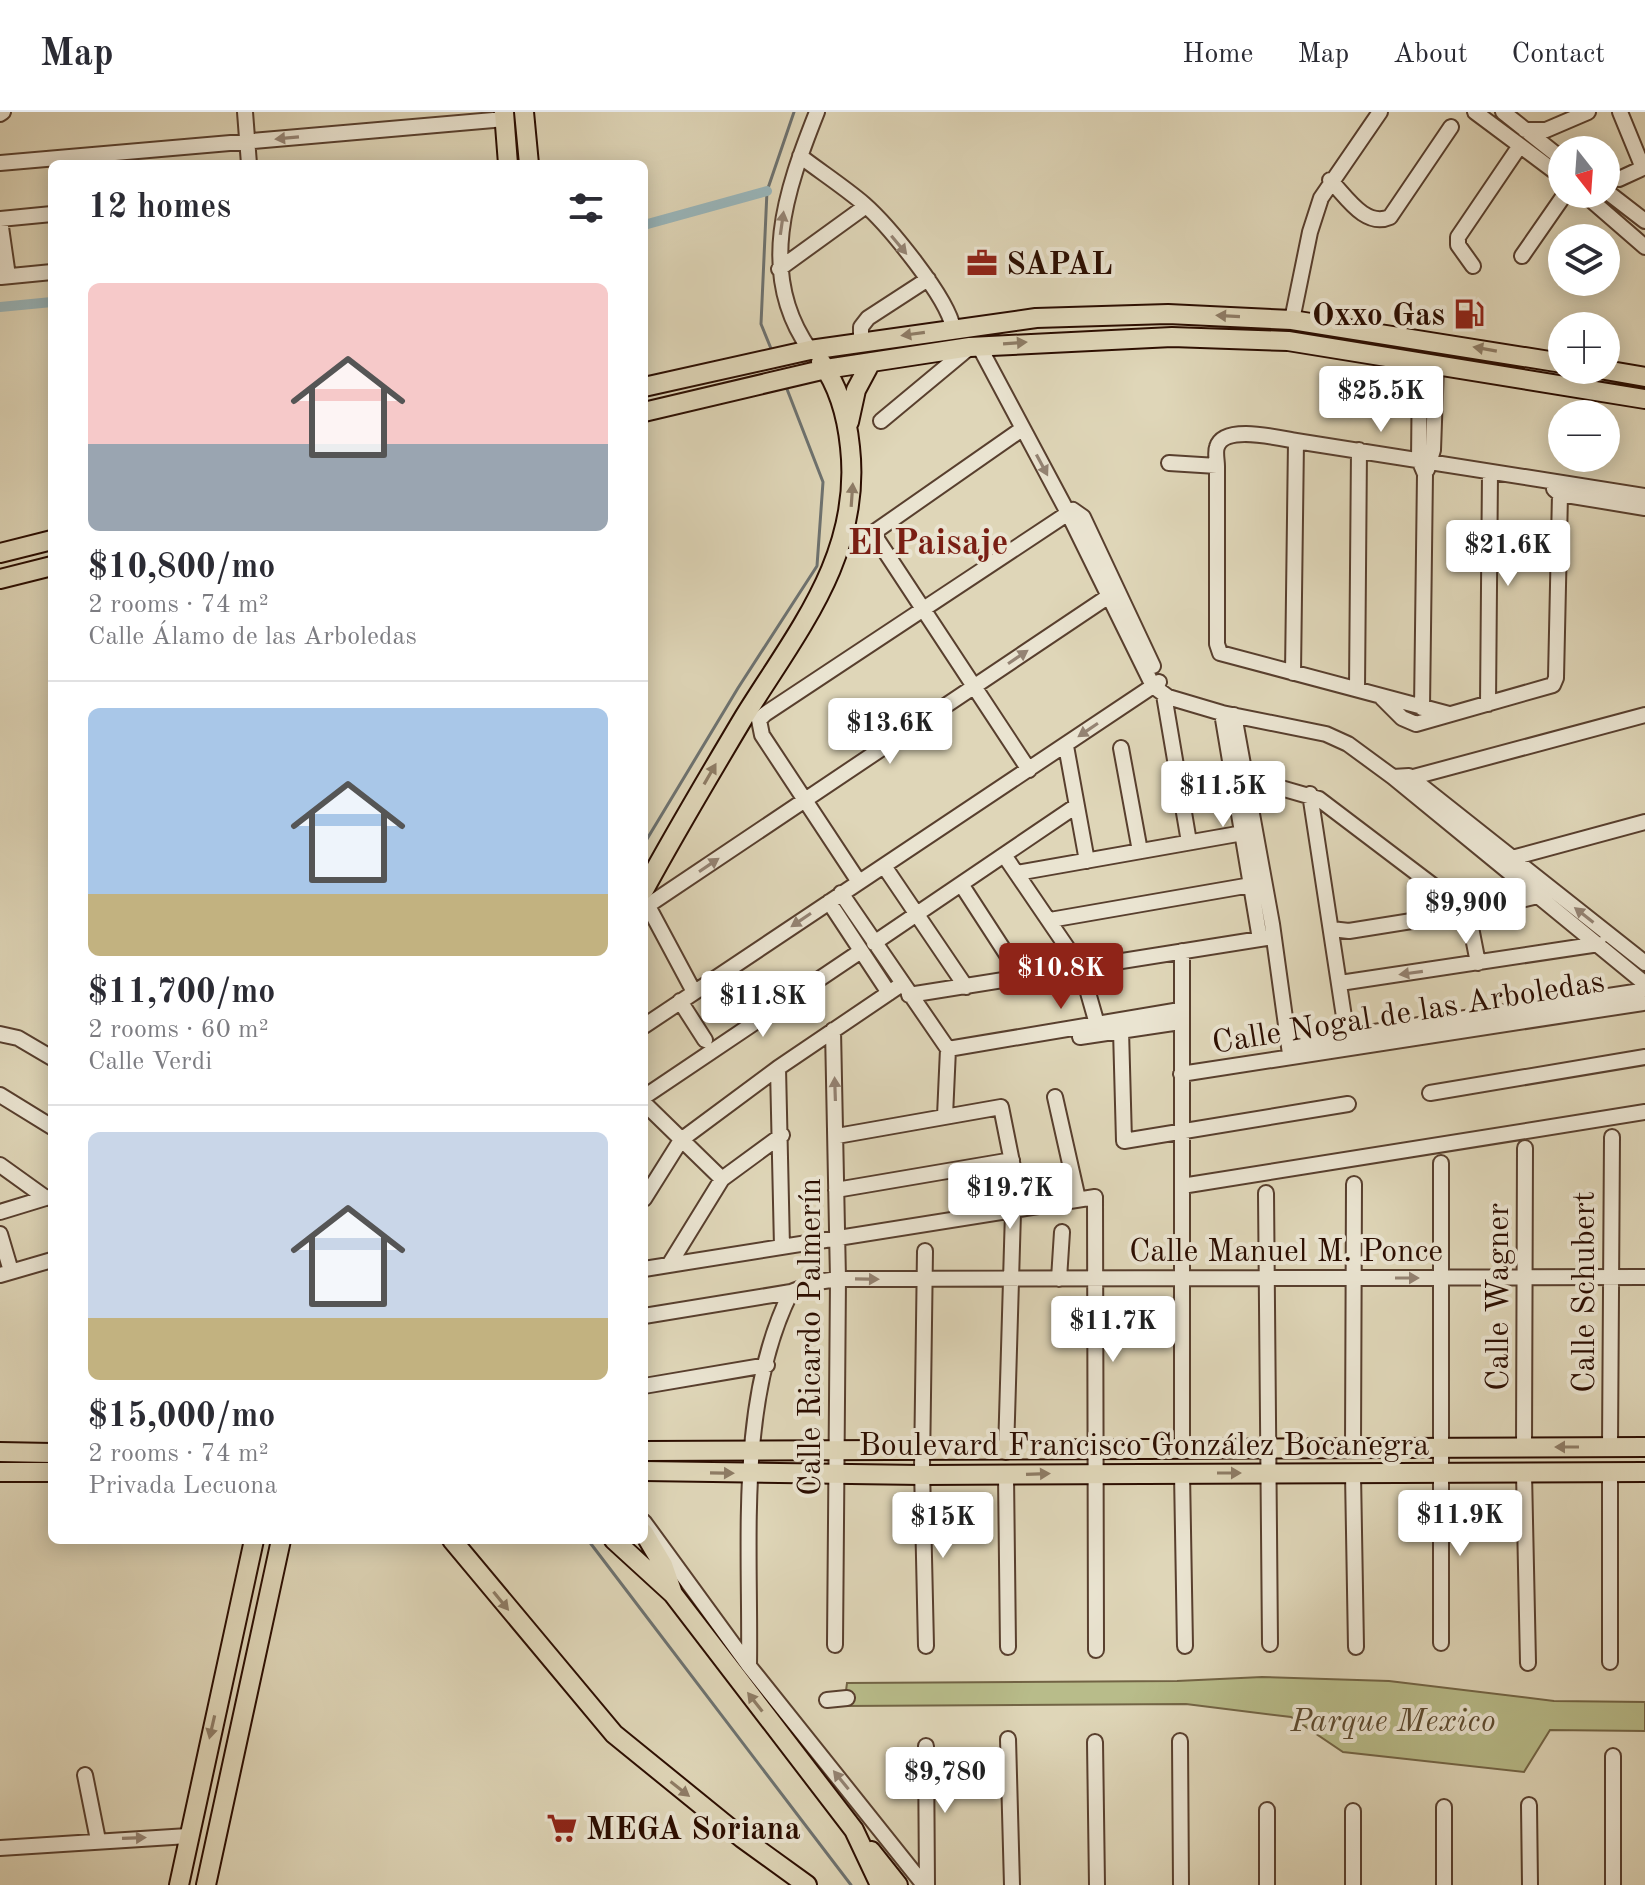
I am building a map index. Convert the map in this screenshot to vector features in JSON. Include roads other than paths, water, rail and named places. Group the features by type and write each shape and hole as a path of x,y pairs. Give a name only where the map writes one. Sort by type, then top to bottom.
{"main road":[{"path":"524,112 529,160"},
{"path":"504,116 508,160"},
{"path":"648,386 802,352 953,328 1036,318 1168,314 1292,320 1362,328 1548,361"},
{"path":"648,411 826,369 871,362 975,347 1136,338 1288,341 1645,399"},
{"path":"648,895 716,763 829,578 845,539 852,505 853,470 848,429 840,396 826,369 802,352"},
{"path":"848,429 853,398 871,362"},
{"path":"1620,373 1645,377"},
{"path":"0,553 48,541"},
{"path":"0,579 48,567"},
{"path":"1613,1447 1613,1472"},
{"name":"Boulevard Francisco González Bocanegra","path":"648,1451 1006,1452 1645,1447"},
{"path":"0,1452 48,1453"},
{"path":"0,1472 48,1472"},
{"name":"Boulevard Francisco González Bocanegra","path":"648,1474 1645,1472"},
{"path":"648,1540 663,1565 673,1594"},
{"path":"179,1885 253,1544"},
{"path":"206,1885 280,1544"},
{"path":"455,1544 614,1734 742,1838 807,1885"},
{"path":"618,1544 673,1594"},
{"path":"637,1544 898,1885"},
{"path":"854,1830 880,1885"},
{"path":"742,1838 793,1885"}],"street":[{"path":"245,112 249,160"},
{"path":"802,352 779,269 782,214 817,112"},
{"path":"1292,320 1314,215 1330,180 1380,112"},
{"path":"1475,112 1548,167"},
{"path":"1503,112 1548,149"},
{"path":"1522,129 1540,131 1588,112"},
{"path":"1620,112 1644,168 1620,179"},
{"path":"0,163 504,116"},
{"path":"1554,136 1557,126"},
{"path":"1330,180 1365,216 1382,220 1390,217 1451,127"},
{"path":"1473,266 1457,241 1519,147"},
{"path":"800,156 866,206 928,279 948,308 953,328"},
{"path":"1620,202 1645,221"},
{"path":"779,269 866,206"},
{"path":"1522,256 1555,208"},
{"path":"1600,208 1645,247"},
{"path":"48,214 0,219 4,277 48,272"},
{"path":"861,341 861,327 868,318 928,279"},
{"path":"881,421 975,347 1112,594 1159,688 1189,842"},
{"path":"1422,708 1428,363"},
{"path":"1022,429 873,533 921,611 1029,770"},
{"path":"1449,714 1225,656 1219,650 1217,447 1229,436 1238,433 1296,441 1359,450 1425,465 1545,481 1617,497 1645,508"},
{"path":"1293,673 1296,441"},
{"path":"1357,689 1359,450"},
{"path":"1169,463 1217,466"},
{"path":"1488,704 1490,472"},
{"path":"1545,481 1560,494 1645,496"},
{"path":"1379,695 1408,723 1426,723 1553,685 1556,678 1560,494"},
{"path":"859,882 762,735 759,720 1067,511"},
{"path":"648,899 804,800 1112,594"},
{"path":"1159,688 1228,714 1337,738 1512,858 1645,963"},
{"path":"648,1023 835,897 1159,688"},
{"path":"1228,714 1246,778 1267,938 1290,1052"},
{"path":"1228,714 1251,885 1267,938"},
{"path":"1401,779 1645,715"},
{"path":"1066,746 1087,861"},
{"path":"1121,748 1140,851"},
{"path":"1246,778 1310,794 1468,912 1478,963"},
{"path":"1401,779 1599,944 1644,992"},
{"path":"1310,794 1348,1044"},
{"path":"874,943 1076,806"},
{"path":"1512,858 1645,822"},
{"path":"1017,873 1243,833"},
{"path":"1004,855 1081,968 1097,1024"},
{"path":"884,866 966,987"},
{"path":"961,884 1022,978"},
{"path":"1050,920 1251,885"},
{"path":"1331,929 1349,931 1468,912 1538,896"},
{"path":"835,897 874,943 949,1053 945,1116"},
{"path":"835,897 861,951 889,993"},
{"path":"648,907 694,992"},
{"path":"648,1193 681,1140 778,1068 889,993 966,987 1267,938"},
{"path":"1340,983 1599,944"},
{"path":"648,1097 861,951"},
{"path":"1182,951 1182,1449"},
{"name":"Calle Nogal de las Arboledas","path":"1181,1074 1290,1052 1644,992"},
{"path":"680,1001 705,1040"},
{"path":"949,1053 1097,1024 1180,1016"},
{"path":"949,1053 1121,1030 1180,1016"},
{"name":"Calle Ricardo Palmerín","path":"833,1030 838,1237 835,1645"},
{"path":"1121,1030 1124,1141 1348,1104"},
{"path":"0,1034 18,1038 48,1056"},
{"path":"1430,1093 1645,1057"},
{"path":"778,1068 782,1135 782,1247"},
{"path":"0,1095 48,1125"},
{"path":"1055,1097 1078,1199"},
{"path":"648,1104 722,1179"},
{"path":"837,1136 1001,1107 1018,1192 1013,1212 1006,1452"},
{"path":"1182,1186 1645,1112"},
{"path":"669,1265 722,1179 782,1135"},
{"name":"Calle Schubert","path":"1612,1137 1613,1447"},
{"name":"Calle Wagner","path":"1524,1448 1525,1148"},
{"path":"836,1190 1012,1160"},
{"path":"1441,1163 1441,1643"},
{"path":"0,1165 48,1196"},
{"path":"1353,1450 1354,1184"},
{"path":"1266,1193 1270,1644"},
{"path":"0,1212 48,1197"},
{"path":"648,1268 1095,1197 1096,1650"},
{"path":"1059,1279 1062,1232"},
{"path":"0,1234 6,1273 48,1261"},
{"path":"925,1251 922,1475 926,1646"},
{"name":"Calle Manuel M. Ponce","path":"648,1315 791,1292 817,1282 838,1279 1645,1277"},
{"path":"749,1666 750,1450 767,1365 791,1292"},
{"path":"648,1385 767,1365"},
{"name":"Boulevard Francisco González Bocanegra","path":"648,1445 661,1446 668,1451"},
{"path":"1610,1662 1613,1472"},
{"path":"1182,1473 1185,1646"},
{"path":"1524,1473 1528,1663"},
{"path":"1353,1474 1356,1647"},
{"path":"1006,1475 1008,1647"},
{"path":"648,1527 749,1666 926,1885"},
{"path":"827,1700 847,1698"},
{"path":"1008,1739 1012,1885"},
{"path":"1180,1741 1181,1885"},
{"path":"1095,1742 1097,1885"},
{"path":"926,1746 926,1885"},
{"path":"1613,1756 1613,1885"},
{"path":"85,1775 98,1840"},
{"path":"1529,1805 1530,1885"},
{"path":"1444,1807 1444,1885"},
{"path":"1267,1810 1267,1885"},
{"path":"1353,1811 1353,1885"},
{"path":"0,1848 188,1836"}],"waterway":[{"path":"772,351 761,324 767,191 794,112"},
{"path":"648,224 767,191"},
{"path":"0,307 48,302"},
{"path":"648,837 738,688 817,566 823,482 785,384"},
{"path":"591,1544 851,1885"}],"place":[{"name":"SAPAL","path":"982,263"},
{"name":"Oxxo Gas","path":"1469,314"},
{"name":"MEGA Soriana","path":"562,1828"}],"district":[{"name":"El Paisaje","path":"928,541"}],"park label":[{"name":"Parque Mexico","path":"1393,1720"}]}
